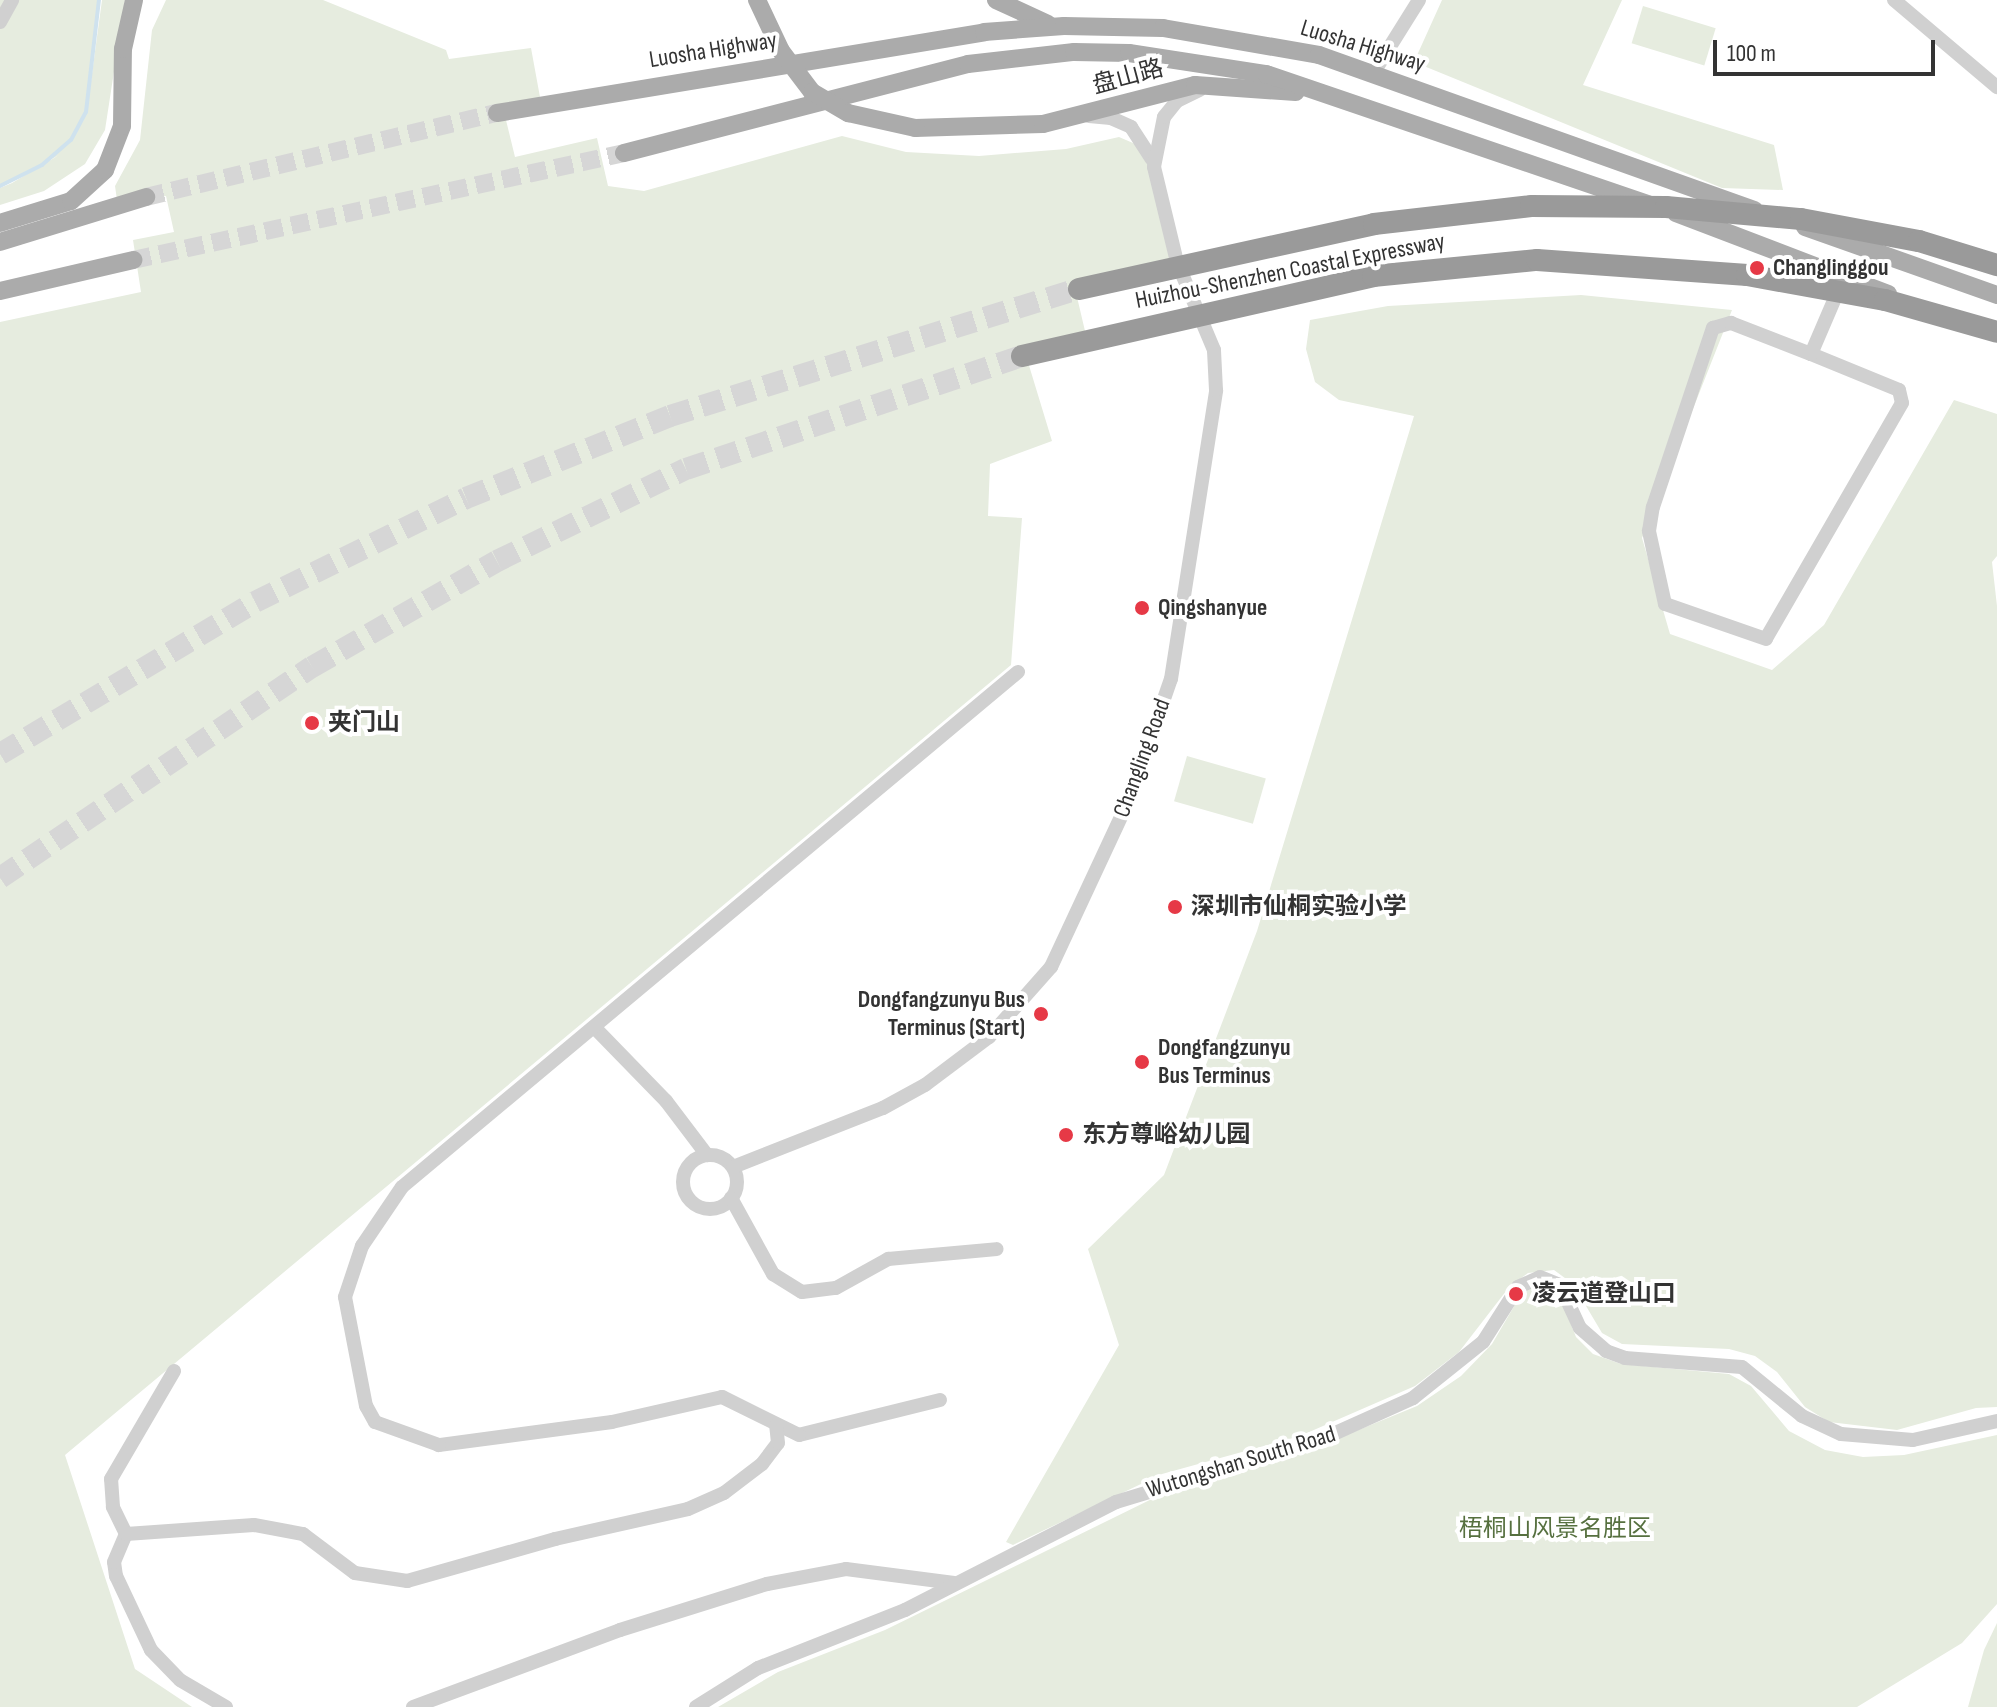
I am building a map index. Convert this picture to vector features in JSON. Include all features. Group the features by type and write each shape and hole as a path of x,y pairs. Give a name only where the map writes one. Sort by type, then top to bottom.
{"highway":[{"name":"Huizhou-Shenzhen Coastal Expressway","path":"1079,289 1374,224 1531,206 1666,207 1801,219 1919,241 1997,265"},
{"name":"Huizhou-Shenzhen Coastal Expressway","path":"1022,356 1373,276 1537,260 1762,277 1885,300 1997,332"}],"main road":[{"path":"0,223 71,201 105,170 122,126 123,49 134,0"},
{"name":"盘山路","path":"757,0 781,51 812,92 858,117 915,128 1006,129 1056,121 1182,87 1224,85 1354,101"},
{"path":"996,0 1043,23 1064,26"},
{"name":"Luosha Highway","path":"497,113 950,37 1064,26 1203,32 1319,55 1374,72 1997,295"},
{"path":"624,153 915,74 1047,54 1183,58 1266,74 1354,101 1845,276 1997,340"},
{"path":"0,242 146,197"},
{"path":"0,291 133,260"}],"street":[{"path":"0,22 12,0"},
{"path":"1374,72 1419,0"},
{"path":"1894,0 1997,87"},
{"path":"1154,167 1159,128 1169,109 1187,95 1224,85"},
{"path":"1056,121 1095,116 1126,124 1142,138 1154,167"},
{"name":"Changling Road","path":"733,1167 883,1108 925,1085 989,1037 1051,967 1129,800 1171,679 1194,525 1206,478 1217,380 1212,340 1177,262 1154,167"},
{"path":"1811,354 1845,276"},
{"path":"1731,323 1811,354 1899,390 1902,403 1766,639 1665,604 1649,531 1653,507 1713,328 1731,323"},
{"path":"940,1400 821,1433 799,1435 722,1397 612,1422 439,1445 389,1430 375,1422 366,1406 345,1297 362,1246 402,1187 1018,672"},
{"path":"595,1028 666,1101 707,1155 733,1167 737,1184 731,1198 705,1208 685,1191 690,1164 707,1155"},
{"path":"731,1198 773,1274 802,1292 836,1288 888,1259 997,1249"},
{"name":"Wutongshan South Road","path":"696,1707 758,1668 871,1625 1116,1502 1320,1440 1413,1398 1483,1342 1518,1287 1540,1277 1560,1285 1580,1328 1606,1351 1625,1358 1742,1367 1802,1416 1841,1434 1913,1440 1997,1421"},
{"path":"174,1371 111,1479 113,1507 126,1534 114,1562 116,1576 151,1650 180,1680 226,1707"},
{"path":"126,1534 254,1525 303,1534 355,1573 407,1581 555,1539 688,1509 724,1493 762,1464 778,1443 776,1425"},
{"path":"413,1707 620,1630 767,1584 846,1569 954,1584"}],"green space":[{"path":"0,0 99,0 89,96 102,0 125,0 105,130 85,164 44,191 0,205 0,188 59,155 0,186"},
{"path":"166,0 323,0 446,50 449,59 531,48 542,108 505,116 515,157 597,138 608,186 644,191 842,136 906,152 979,156 1066,149 1119,137 1140,146 1149,161 1171,259 1073,280 1085,331 1024,349 1052,441 990,464 988,516 1022,518 1011,665 65,1455 135,1669 192,1707 0,1707 0,322 141,292 133,240 174,232 166,196 118,207 115,186 140,140 152,30"},
{"path":"1442,0 1622,0 1583,85 1774,145 1783,190 1722,188 1414,62"},
{"path":"1643,6 1716,28 1704,66 1632,43"},
{"path":"1581,295 1732,310 1642,538 1670,634 1772,670 1824,625 1954,400 1997,414 1997,556 1992,562 1997,606 1997,1407 1976,1408 1897,1430 1829,1422 1805,1407 1777,1372 1755,1356 1729,1349 1622,1344 1602,1333 1573,1284 1554,1270 1528,1273 1510,1286 1459,1352 1415,1386 1300,1436 1162,1474 1013,1545 1006,1542 1119,1345 1088,1249 1164,1175 1257,931 1414,416 1339,400 1315,382 1306,349 1310,320 1388,306"},
{"path":"1187,756 1266,779 1253,824 1174,801"},
{"name":"梧桐山风景名胜区","path":"1534,1285 1547,1285 1559,1294 1576,1337 1593,1354 1621,1364 1729,1374 1751,1386 1789,1431 1825,1450 1863,1457 1904,1455 1997,1435 1997,1604 1962,1643 1857,1707 718,1707 778,1672 885,1630 1162,1494 1295,1456 1417,1406 1461,1376 1492,1344 1523,1291"},
{"path":"1997,1623 1997,1707 1968,1707 1984,1650"}],"waterway":[{"path":"0,186 42,165 71,140 86,112 99,0"}],"tunnel":[{"path":"146,197 497,113"},
{"path":"133,260 624,153"},
{"path":"0,754 255,602 466,498 670,416 1079,289"},
{"path":"0,878 312,667 497,561 686,469 1022,356"}],"place":[{"name":"Changlinggou","path":"1757,268"},
{"name":"Qingshanyue","path":"1142,608"},
{"name":"夹门山","path":"312,723"},
{"name":"深圳市仙桐实验小学","path":"1175,907"},
{"name":"Dongfangzunyu Bus Terminus (Start)","path":"1041,1014"},
{"name":"Dongfangzunyu Bus Terminus","path":"1142,1062"},
{"name":"东方尊峪幼儿园","path":"1066,1135"},
{"name":"凌云道登山口","path":"1516,1294"}]}
